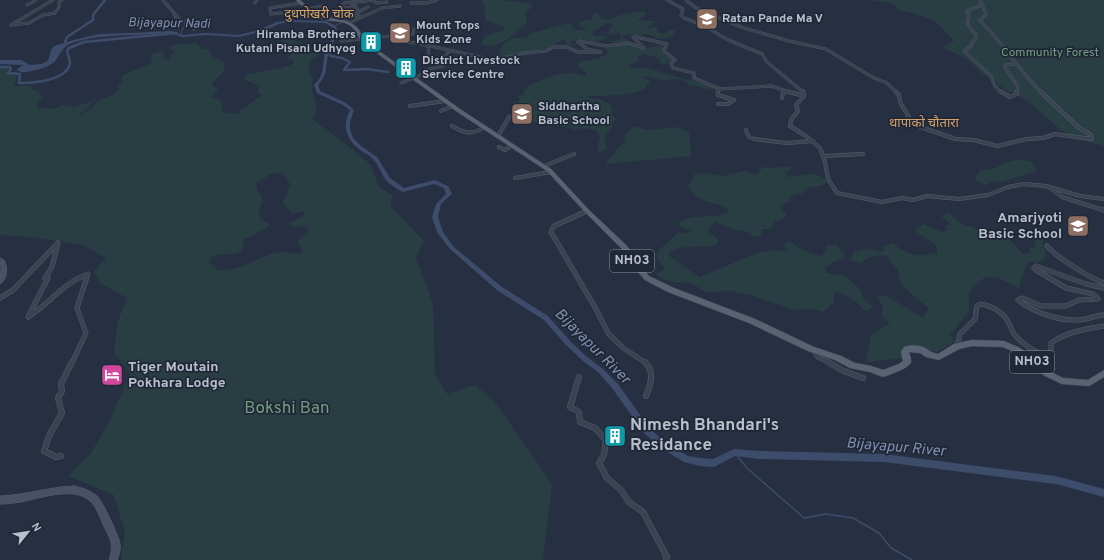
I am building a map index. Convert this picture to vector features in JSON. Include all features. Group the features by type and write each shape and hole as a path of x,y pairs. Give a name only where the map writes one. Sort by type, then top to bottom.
{"main road":[{"path":"300,1 308,10 327,19 343,20"},
{"name":"NH03","path":"343,20 358,30 361,37 445,101 544,166 629,253 632,261 647,278 671,290 752,321 811,349 838,358 853,366 870,369 882,374 902,366 907,362 905,352 907,349 922,350 929,355 939,357 957,346 992,343 1009,345 1053,377 1066,382 1089,383 1104,372"},
{"path":"0,260 2,261 4,267 0,282"},
{"path":"0,500 71,490 87,494 94,499 98,505 116,540 117,547 113,560"}],"street":[{"path":"28,5 36,0"},
{"path":"53,0 42,9 27,14 11,25 29,23 43,15 55,13 59,7 59,2 62,0"},
{"path":"163,0 180,20 194,24 194,29"},
{"path":"343,20 340,14 337,14 335,11 344,3 373,0 376,3 387,2"},
{"path":"411,3 437,0"},
{"path":"666,0 683,9 681,15 684,18 706,26 726,39 762,54 767,62 803,90 804,96"},
{"path":"686,0 696,8 741,27 789,41 826,49 872,77 887,83 899,95 900,102 912,122 941,135 955,139 974,140 997,146 1027,139 1044,138 1055,134 1092,139 1091,135 1078,127 1049,101 1016,64 992,32 980,21 986,14 980,0"},
{"path":"300,1 270,8 271,14 308,10 323,6"},
{"path":"353,1 352,7 354,11"},
{"path":"353,1 358,12 356,16 363,17"},
{"path":"982,5 967,11 969,16 967,24 976,35 976,39 972,42 972,45 965,50 966,55 991,76 995,86 1000,92 1010,97 1017,94 1018,86 1005,68 1005,65 1008,63 1016,64"},
{"path":"343,20 363,17 382,8 400,6"},
{"path":"338,9 352,7"},
{"path":"358,12 368,7"},
{"path":"314,13 326,8"},
{"path":"340,14 354,11"},
{"path":"343,20 350,16 354,11"},
{"path":"341,41 361,37 413,34 414,29"},
{"path":"396,36 402,42 428,46 491,60 498,60 525,53 546,51 554,47 566,47 578,52 601,52 587,49 578,42 579,41 606,46 628,43 644,48 633,37 668,45 664,51 675,60 671,64 673,68 694,73 694,78 720,89 763,86 776,87 804,96"},
{"path":"428,46 429,55"},
{"path":"442,58 450,51"},
{"path":"491,60 489,60 494,64 507,62"},
{"path":"401,83 425,73 425,70 443,66"},
{"path":"718,104 728,104 734,101 718,95 717,91 720,89"},
{"path":"782,98 783,93 786,91"},
{"path":"804,96 796,105 798,111 791,120 790,126 813,141 820,148 828,179 837,193 882,202 902,198 913,200 927,196 959,199 988,195 1008,187 1024,184 1046,186 1080,196 1104,199"},
{"path":"410,106 445,101"},
{"path":"441,111 453,106"},
{"path":"498,136 509,117 518,115"},
{"path":"452,126 470,134 475,134 484,127"},
{"path":"746,130 749,138 754,139 787,143 813,141"},
{"path":"499,147 505,150 509,144"},
{"path":"544,166 574,154"},
{"path":"823,156 863,154"},
{"path":"515,178 551,172"},
{"path":"1046,186 1062,197 1104,210"},
{"path":"587,211 554,226 551,230 596,308 600,320 609,334 620,346 645,362 652,372 650,385 646,396"},
{"path":"0,298 13,290 58,243 52,267 45,278 48,278 28,317 47,304 68,283 77,277 88,274 77,308 86,333 61,384 63,388 62,393 58,398 62,413 45,443 44,451 56,457 61,456"},
{"path":"1047,246 1053,253 1088,276 1104,283"},
{"path":"1104,288 1086,284 1036,266 1034,268 1036,270 1065,287 1092,294 1098,299 1079,300 1066,306 1041,306 1022,298 1018,300 1035,312 1047,315 1082,319 1099,314 1104,315"},
{"path":"957,346 958,338 966,326 975,320 978,306 980,304 990,307 1002,316 1008,322 1015,335 1045,355 1050,353 1051,343 1055,340 1076,331 1104,326"},
{"path":"811,349 818,357 836,365 844,371 863,378"},
{"path":"579,377 570,407 579,412 580,422 595,428 606,440 604,455 600,463 602,468 607,478 621,490 629,502 643,512 667,557 666,560"}],"green space":[{"path":"481,0 517,1 533,6 525,13 527,22 518,31 499,44 487,46 482,43 485,36 504,30 504,27 485,20 485,6"},
{"name":"Community Forest","path":"871,0 1104,0 1104,147 1077,139 1061,130 1028,101 1004,89 994,80 984,75 964,57 944,48 954,41 934,21 900,10 891,3"},
{"path":"642,11 647,14 637,21 655,21 652,24 653,25 648,26 648,28 658,27 657,32 664,34 672,29 676,32 672,37 660,39 654,38 655,36 642,34 643,36 625,34 622,37 630,42 610,42 620,39 621,34 617,33 614,35 609,33 595,36 607,36 596,42 579,39 569,42 576,46 568,46 566,41 562,40 547,49 504,58 497,57 504,43 515,38 525,38 532,33 569,23 574,24 571,27 575,29 587,30 582,26 577,26 581,24 578,22 591,20 594,14 601,12 598,16 601,16 600,18 606,20 621,15","holes":["611,23 613,25 608,32 593,36 593,32 605,24"]},
{"name":"Bokshi Ban","path":"283,39 290,39 308,45 309,47 306,55 317,51 323,51 309,64 310,72 313,78 312,91 317,108 312,119 370,164 379,187 392,195 391,207 424,241 416,258 433,304 435,375 447,394 475,385 495,402 552,484 543,560 122,560 125,533 114,495 68,476 91,453 108,424 130,374 114,352 118,321 127,298 100,283 94,272 106,258 83,245 30,237 0,235 0,68 9,68 7,73 17,76 14,84 16,86 28,86 32,87 33,90 38,91 42,97 37,104 38,109 55,109 62,105 74,107 108,96 95,101 78,117 94,106 98,101 114,94 119,89 117,86 123,82 121,79 123,75 151,64 152,54 163,51 164,59 168,60 171,54 176,51 168,48 173,45 196,43 202,49 207,49 212,56 225,64 223,72 212,83 213,86 218,89 211,98 220,99 223,112 238,114 242,112 239,110 247,107 255,101 255,99 262,96 257,91 260,86 245,80 245,76 282,68 295,63 292,60 286,59 294,50 293,48 290,52 289,47 282,46 285,43 282,41","holes":["280,172 283,173 290,184 283,203 293,214 302,211 305,213 302,217 290,223 292,226 308,228 307,232 298,241 303,253 297,254 281,252 265,256 233,269 217,270 209,262 211,258 218,255 235,253 243,250 243,240 269,226 270,224 262,219 259,214 263,200 256,183 271,174"]},
{"path":"628,44 641,49 663,45 666,46 664,54 674,61 664,64 660,63 659,58 644,54 638,56 637,62 628,65 630,68 648,68 687,80 713,84 717,88 709,89 690,85 681,79 660,80 647,76 643,78 651,82 646,85 646,88 640,91 618,95 589,96 589,98 600,99 611,105 611,109 613,111 611,114 616,119 612,123 612,128 604,136 607,148 600,154 597,147 600,138 597,130 583,128 573,130 568,127 558,126 554,122 539,124 528,120 519,109 513,106 514,103 519,101 518,96 524,94 524,90 534,83 548,77 568,73 587,76 586,72 579,67 579,62 598,59 610,52 605,49 615,45"},
{"path":"634,126 648,130 676,127 689,132 691,156 605,164 626,139 624,136"},
{"path":"1016,160 1030,161 1036,168 1036,171 1001,182 993,181 986,185 975,180 980,171 996,168 1004,163"},
{"path":"789,166 792,168 786,173 788,177 809,174 824,178 827,183 820,186 806,188 803,193 793,195 788,202 780,206 786,214 786,217 774,222 772,228 761,229 761,236 753,237 746,231 735,230 716,222 710,226 708,231 718,240 716,245 680,248 669,253 670,257 700,277 760,252 774,250 785,252 789,250 782,244 789,241 806,252 820,256 826,252 827,245 837,245 845,254 843,259 835,261 825,268 826,273 844,276 851,281 861,290 863,299 873,307 865,311 851,298 834,292 834,302 823,312 810,308 794,310 754,296 732,291 705,292 692,283 672,282 656,275 665,269 657,258 658,251 679,232 688,233 691,231 677,224 692,217 717,216 730,212 727,208 704,200 692,192 688,185 693,180 693,175 706,173 723,176 744,171 755,175 763,167 775,168"},
{"path":"948,213 962,224 1009,239 1023,254 1030,252 1030,248 1035,247 1037,237 1042,239 1046,258 1039,262 1027,262 1019,288 999,278 985,277 972,288 969,295 969,311 950,335 954,342 937,352 907,345 901,358 866,362 871,335 890,323 881,315 883,306 877,297 885,295 923,318 929,308 901,285 898,270 885,255 870,257 860,263 850,260 854,252 869,248 883,252 884,246 892,243 908,253 923,255 937,253 937,246 915,231 923,224 942,232 948,229 945,226 950,224 941,216"}],"water":[{"path":"157,32 156,34 93,38 72,43 64,48 53,63 35,70 21,72 16,70 23,65 0,64 0,60 21,60 30,65 41,64 48,61 51,50 54,46 99,34"}],"waterway":[{"path":"67,43 65,42 67,37 93,20 93,15 105,0"},
{"path":"352,0 355,2 353,5"},
{"path":"334,26 350,19 356,12 354,8"},
{"name":"Bijayapur Nadi","path":"172,11 178,22 181,23"},
{"name":"Bijayapur River","path":"148,33 171,32 182,36 206,34 239,36 259,31 278,23 290,21 326,22 334,26 335,36 327,52 323,76 316,85 318,92 344,104 352,110 348,122 351,138 359,147 373,156 380,164 388,179 403,190 434,182 446,187 449,194 439,204 435,217 440,232 452,248 500,289 546,318 568,343 585,359 600,370 615,386 647,431 667,448 687,459 714,463 734,452 759,455 884,458 1056,480 1104,493"},
{"name":"Bijayapur Nadi","path":"181,23 184,23 185,26 181,32 182,36"},
{"name":"Bijayapur Nadi","path":"0,67 10,67 11,69 8,73 20,74 19,83 49,80 63,74 68,69 70,63 67,51 69,48 84,42 177,33"},
{"path":"328,51 331,56 342,58 350,62 344,70 367,69 388,72"},
{"path":"734,452 747,468 804,518 826,514 853,518 879,533 891,548 912,560"}],"place":[{"name":"Ratan Pande Ma V","path":"707,19"},
{"name":"Mount Tops Kids Zone","path":"400,33"},
{"name":"Hiramba Brothers Kutani Pisani Udhyog","path":"371,42"},
{"name":"District Livestock Service Centre","path":"406,68"},
{"name":"Siddhartha Basic School","path":"522,114"},
{"name":"Amarjyoti Basic School","path":"1078,226"},
{"name":"Tiger Moutain Pokhara Lodge","path":"112,375"},
{"name":"Nimesh Bhandari's Residance","path":"615,436"}],"district":[{"name":"दुधपोखरी चोक","path":"319,15"},
{"name":"थापाको चौतारा","path":"924,124"}]}
